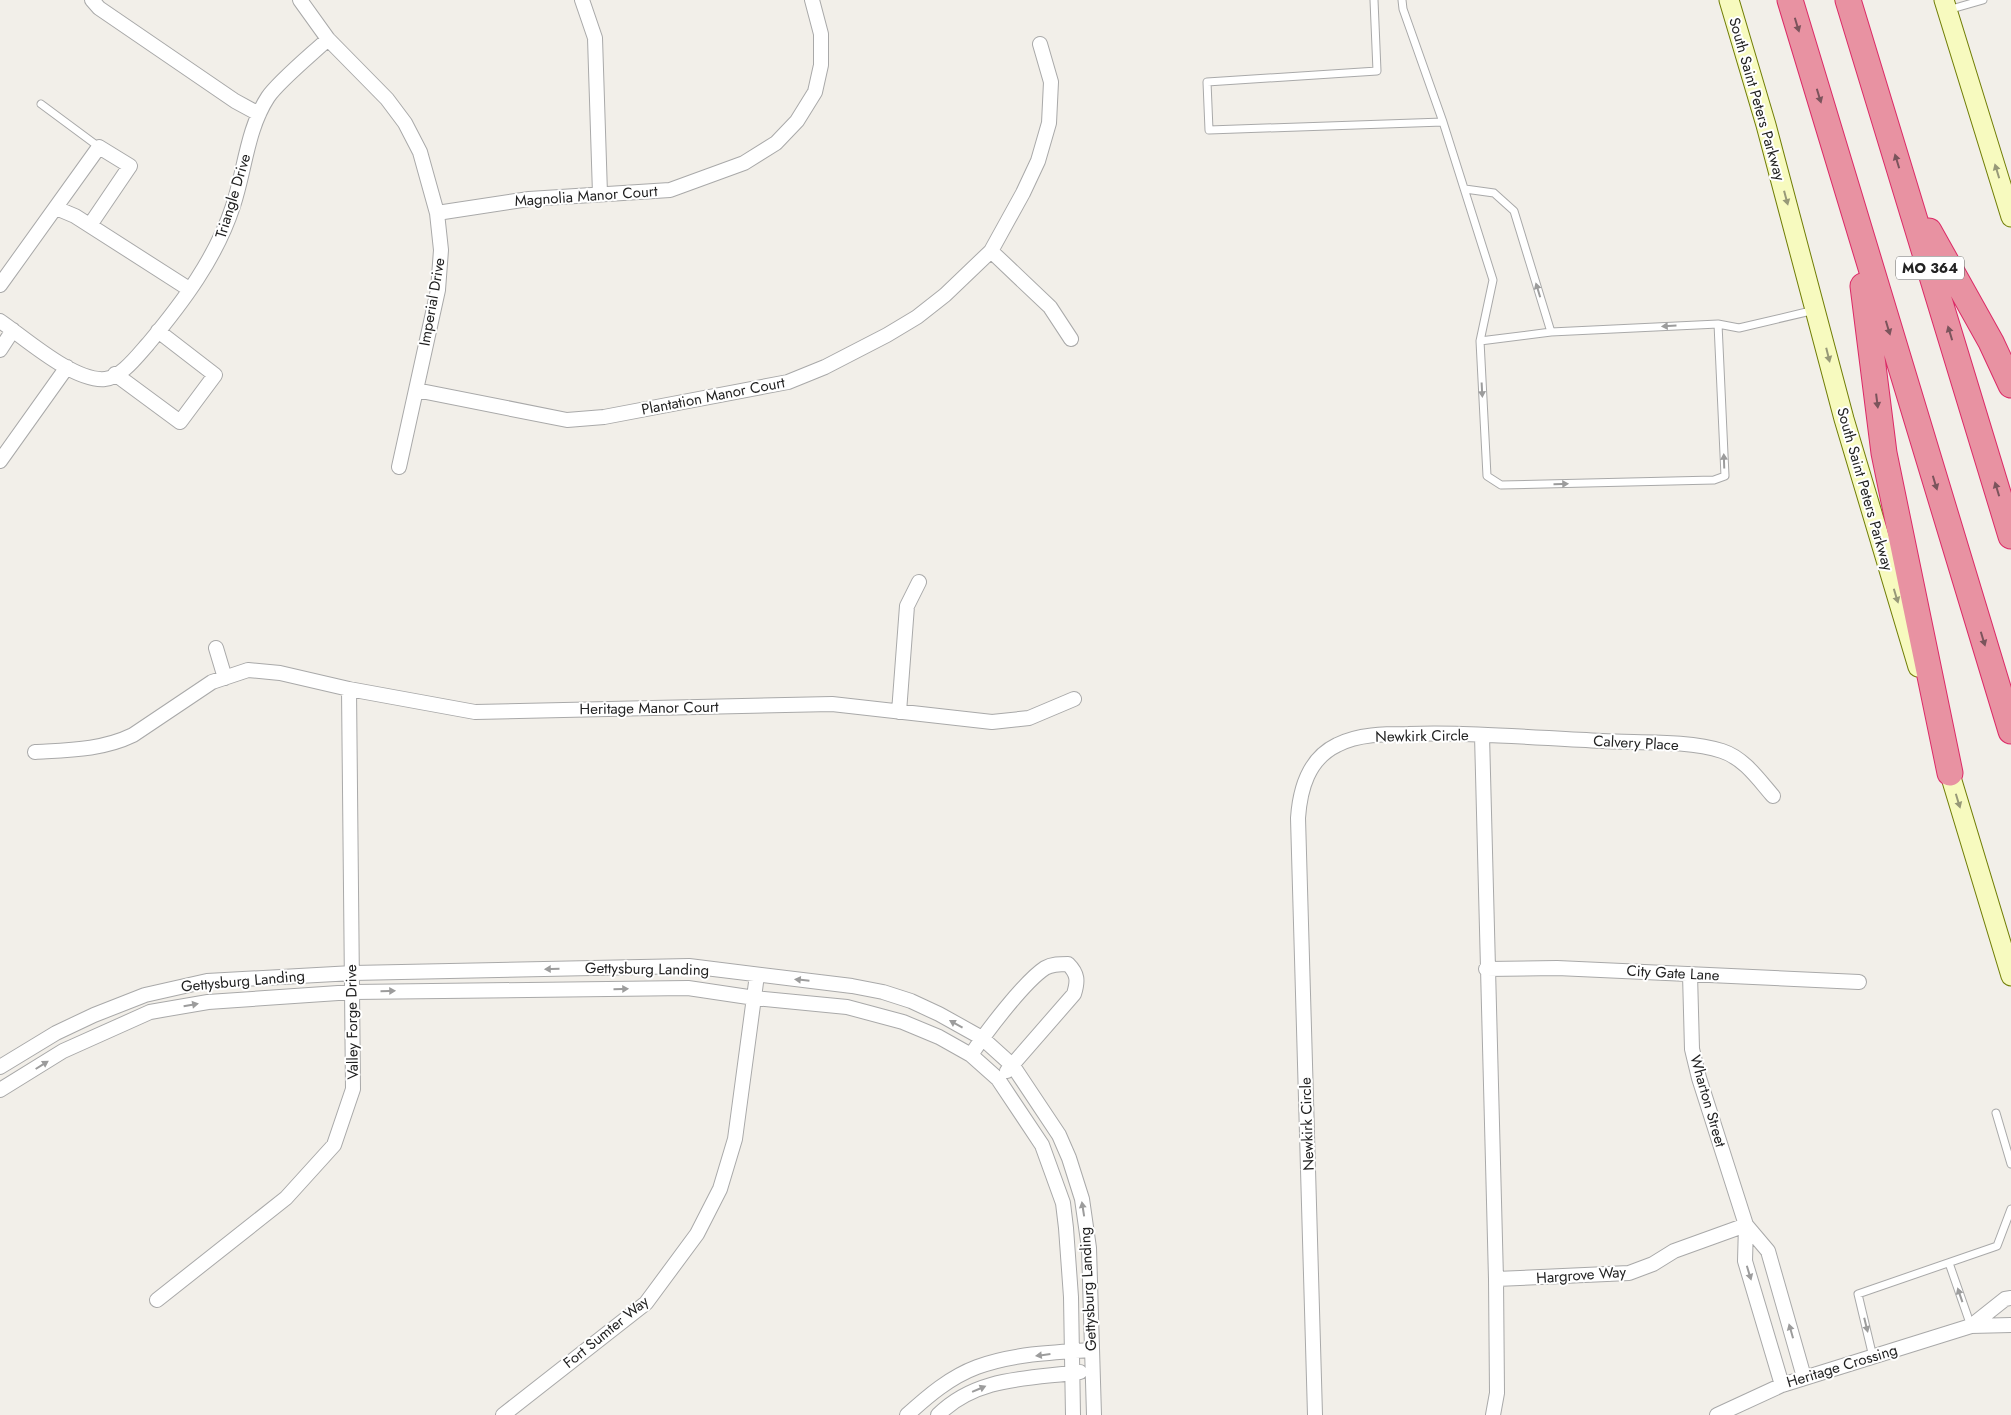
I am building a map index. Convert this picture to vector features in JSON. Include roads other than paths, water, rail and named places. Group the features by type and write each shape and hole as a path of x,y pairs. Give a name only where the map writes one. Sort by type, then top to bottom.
{"highway":[{"name":"MO 364","path":"1790,0 2011,732"},
{"name":"MO 364","path":"1848,0 2011,536"},
{"path":"1906,188 1992,342 2011,385"},
{"path":"1854,214 1884,453 1950,773"}],"main road":[{"name":"South Saint Peters Parkway","path":"1729,0 1766,124 1844,419 2011,976"},
{"path":"1946,5 2011,217"}],"street":[{"path":"92,0 99,8 235,101 259,114"},
{"name":"Imperial Drive","path":"300,0 328,39 387,99 405,123 420,152 437,213 441,250 438,290 399,467"},
{"path":"582,0 595,38 600,194"},
{"name":"Magnolia Manor Court","path":"437,213 529,199 600,194 638,194 670,190 744,163 776,143 797,120 815,92 821,65 821,34 812,0"},
{"name":"Triangle Drive","path":"115,374 129,366 158,331 216,250 234,205 259,114 268,96 328,39"},
{"name":"Plantation Manor Court","path":"416,390 567,420 604,417 788,382 825,367 917,317 945,295 991,250 1038,161 1049,123 1052,82 1040,44"},
{"path":"0,285 99,147 130,166 90,226"},
{"path":"56,208 75,216 189,289"},
{"path":"991,250 1050,307 1071,339"},
{"path":"0,321 66,367 86,376 106,379 115,374 180,422 215,375 158,331"},
{"path":"0,350 13,330"},
{"path":"0,461 66,367"},
{"path":"899,712 907,606 919,582"},
{"path":"216,648 225,678"},
{"name":"Heritage Manor Court","path":"35,752 89,749 120,741 133,735 212,682 248,670 280,673 349,689 475,712 832,704 992,722 1029,718 1074,698"},
{"name":"Valley Forge Drive","path":"157,1300 286,1198 334,1145 353,1089 349,689"},
{"name":"Newkirk Circle","path":"1315,1415 1298,818 1300,794 1309,772 1321,756 1337,745 1383,734 1482,735 1486,969 1496,1279 1497,1393 1493,1415"},
{"name":"Calvery Place","path":"1482,735 1706,746 1725,752 1740,761 1773,796"},
{"path":"971,1054 982,1038 1045,968 1068,964 1075,971 1078,982 1074,994 1013,1066 998,1079"},
{"name":"Gettysburg Landing","path":"0,1068 56,1033 94,1015 145,995 176,986 207,981 353,973 689,966 852,986 883,992 911,1001 982,1038 1013,1066 1059,1135 1069,1158 1082,1199 1089,1248 1094,1415"},
{"name":"City Gate Lane","path":"1486,969 1557,968 1859,982"},
{"name":"Wharton Street","path":"1690,974 1692,1049 1699,1078 1746,1225 1745,1261 1782,1385"},
{"name":"Fort Sumter Way","path":"503,1415 646,1303 697,1234 720,1189 734,1139 757,975"},
{"name":"Gettysburg Landing","path":"0,1090 63,1051 150,1012 208,1002 353,992 688,988 755,998 847,1007 903,1022 939,1037 971,1054 998,1079 1042,1145 1063,1204 1071,1297 1073,1415"},
{"name":"Wharton Street","path":"1746,1225 1768,1251 1804,1377"},
{"name":"Hargrove Way","path":"1496,1279 1629,1273 1653,1264 1674,1251 1746,1225"},
{"name":"Heritage Crossing","path":"1971,1326 2005,1299 2011,1298"},
{"name":"Heritage Crossing","path":"1717,1415 1804,1377 1971,1326 2011,1326"},
{"path":"907,1415 932,1393 976,1367 1000,1360 1092,1350"},
{"path":"938,1415 966,1395 996,1382 1092,1370"}],"lane":[{"path":"1374,0 1377,71 1207,82 1209,130 1443,122"},
{"path":"1402,0 1403,10 1443,122 1493,280 1480,341 1487,476 1501,485 1714,480 1724,476 1718,324"},
{"path":"1946,5 1983,0"},
{"path":"41,104 99,147"},
{"path":"1465,190 1494,193 1514,211 1551,332"},
{"path":"1480,341 1551,332 1718,324 1739,328 1816,310"},
{"path":"1996,1114 2011,1164"},
{"path":"1873,1357 1858,1294 1997,1246 2011,1209"},
{"path":"1949,1263 1971,1326"}]}
